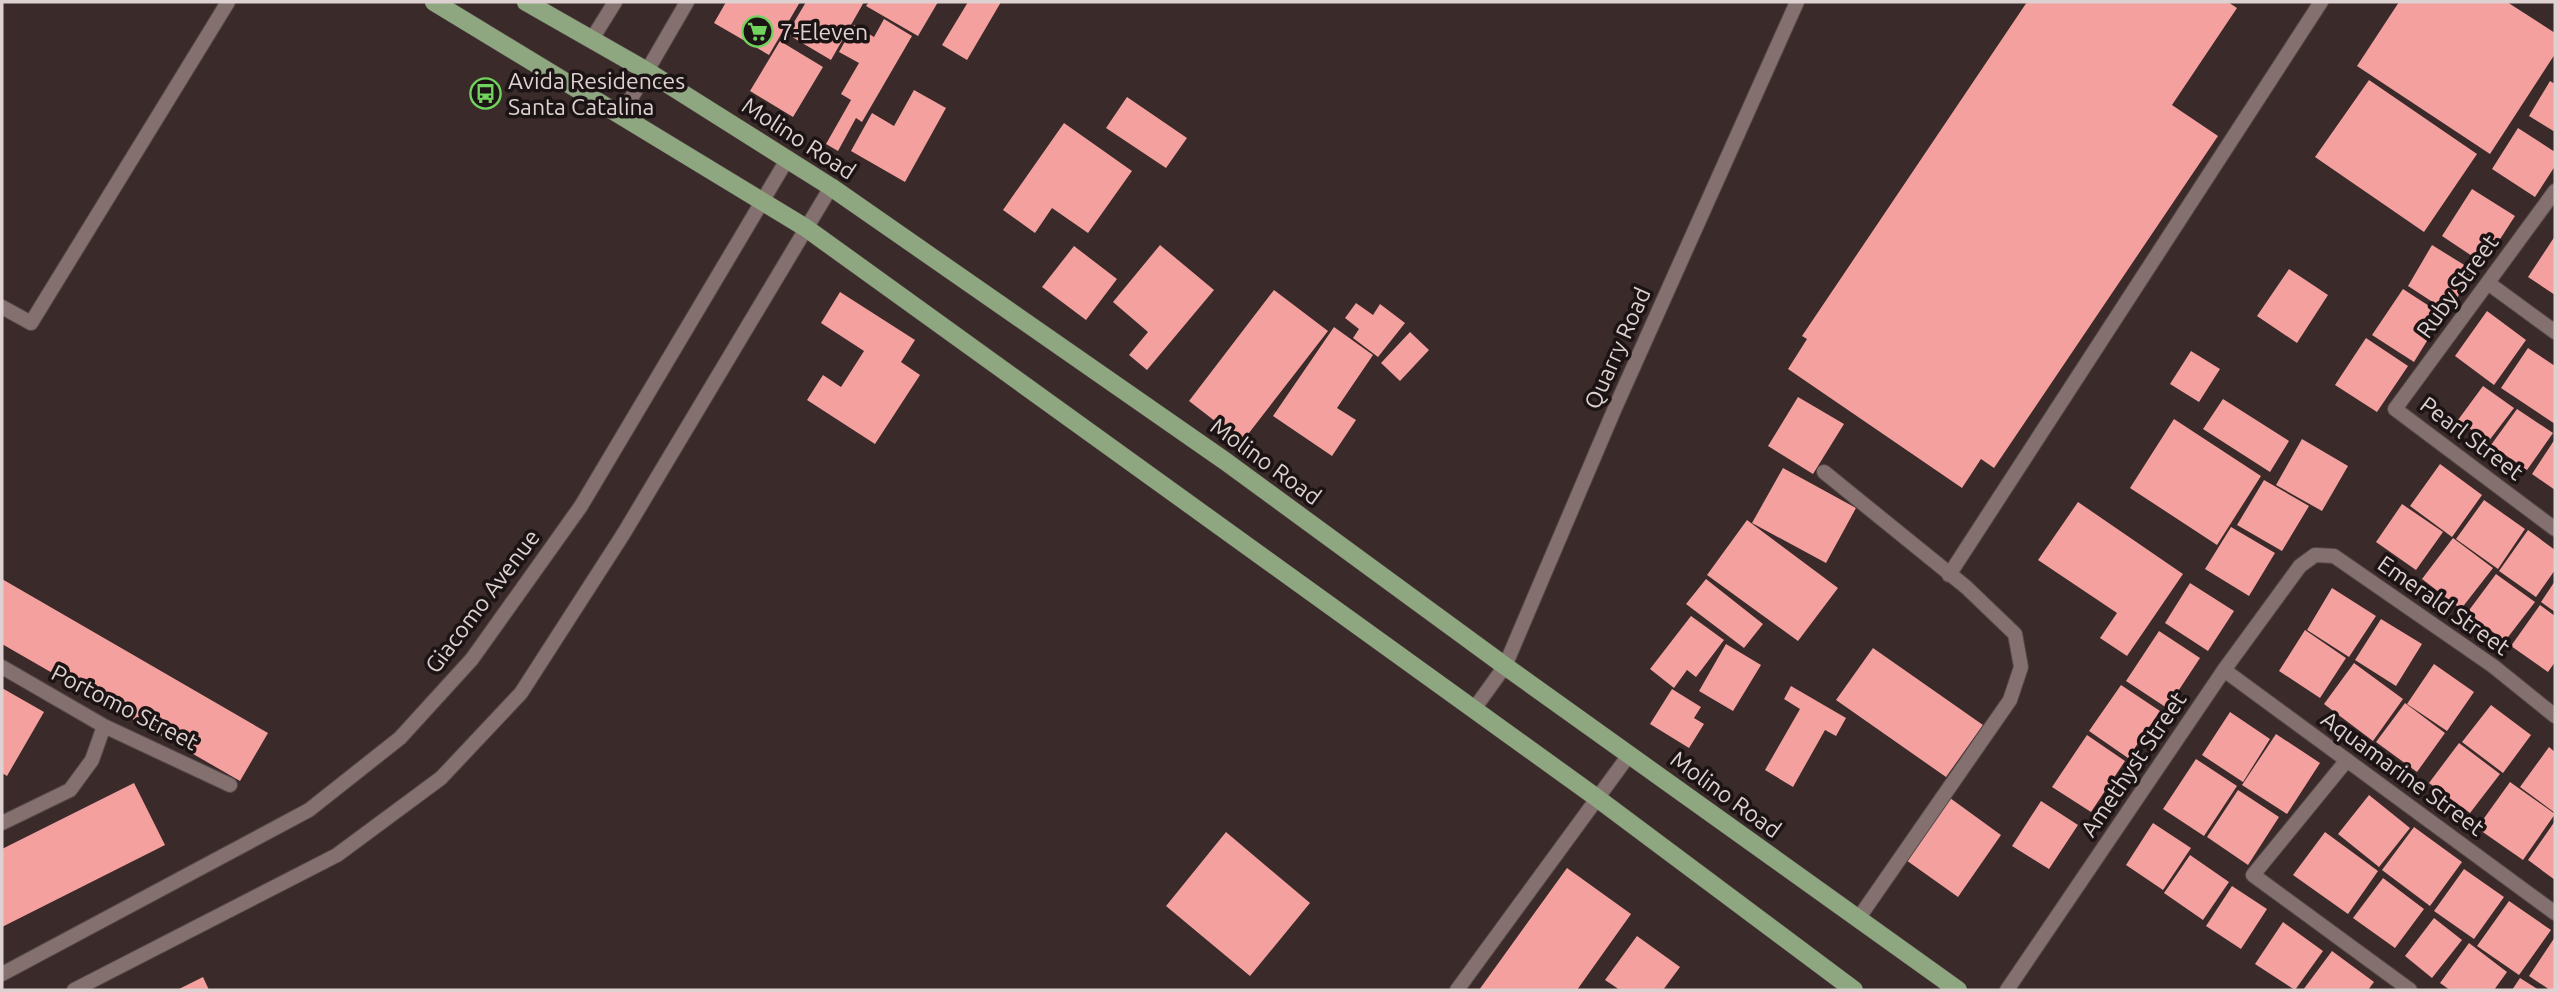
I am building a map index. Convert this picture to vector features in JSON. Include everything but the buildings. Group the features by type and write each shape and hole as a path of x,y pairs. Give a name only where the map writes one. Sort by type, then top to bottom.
{"main road":[{"path":"435,2 806,228 1597,798 1854,990"},
{"name":"Molino Road","path":"526,2 647,71 831,187 1225,461 1505,666 1958,990"}],"street":[{"path":"2,307 31,323 228,2"},
{"path":"592,39 615,2"},
{"path":"622,114 687,2"},
{"name":"Quarry Road","path":"1474,709 1505,666 1615,408 1797,2"},
{"path":"1950,575 2321,2"},
{"name":"Giacomo Avenue","path":"2,974 309,810 400,738 472,659 581,506 788,158"},
{"path":"74,990 337,855 441,778 521,693 624,533 831,187"},
{"name":"Ruby Street","path":"2395,409 2555,191"},
{"path":"2488,283 2555,332"},
{"name":"Pearl Street","path":"2395,409 2555,529"},
{"path":"1824,472 1950,575 2015,634 2021,667 2010,700 1858,919"},
{"name":"Emerald Street","path":"2300,566 2315,555 2334,556 2493,666 2555,716"},
{"name":"Amethyst Street","path":"2007,990 2224,670 2300,566"},
{"name":"Portomo Street","path":"2,667 104,726 230,785"},
{"name":"Aquamarine Street","path":"2224,670 2555,913"},
{"path":"2,823 70,790 92,760 104,726"},
{"path":"1457,990 1629,755"},
{"path":"2347,760 2253,875 2410,990"}],"place":[{"name":"7-Eleven","path":"757,31"},
{"name":"Avida Residences Santa Catalina","path":"485,93"}]}
